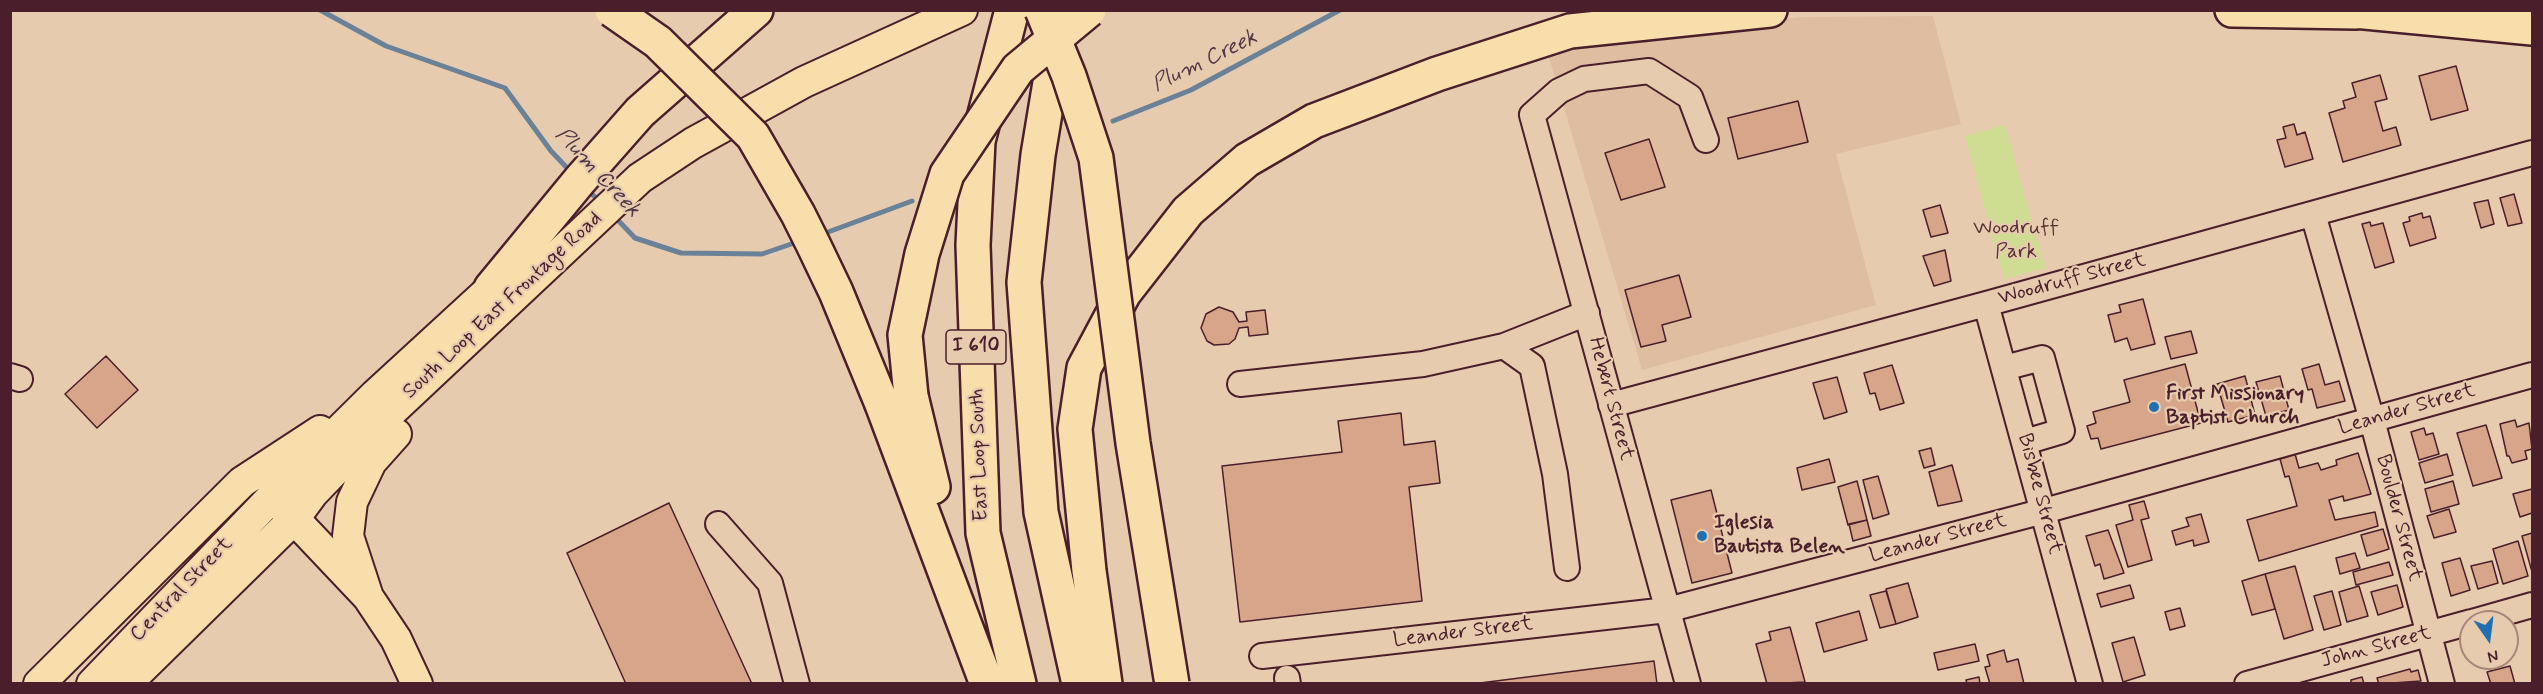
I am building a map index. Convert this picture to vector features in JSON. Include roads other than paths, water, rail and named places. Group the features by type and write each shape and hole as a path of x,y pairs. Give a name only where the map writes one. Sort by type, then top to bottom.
{"highway":[{"path":"612,10 658,42 753,136 798,214 827,273 897,400 970,639 987,684"},
{"path":"491,288 558,229 627,126 640,112 756,10"},
{"name":"East Loop South","path":"1012,10 978,141 973,245 983,533 1019,684"},
{"path":"1042,10 1069,76 1096,158 1133,443 1172,684"},
{"name":"I 610","path":"1062,10 1038,155 1024,282 1041,512 1079,684"},
{"path":"897,400 905,335 922,254 947,174 1018,69 1089,10"},
{"path":"1105,684 1089,571 1075,429 1084,368 1124,293 1188,211 1247,160 1314,121 1437,74 1570,30 1770,10"},
{"path":"2232,10 2350,11 2532,28"}],"main road":[{"name":"South Loop East Frontage Road","path":"294,519 321,484 393,410 488,320 558,229 592,194 665,151 684,128 796,66 939,15"},
{"name":"South Loop East Frontage Road","path":"273,496 375,394 491,288"},
{"path":"368,597 348,536 352,502 371,462 457,366 488,320"},
{"path":"39,684 242,482 375,394"},
{"path":"273,496 368,597 396,639 417,684"},
{"name":"Central Street","path":"92,684 273,496"},
{"name":"Central Street","path":"126,684 294,519"}],"street":[{"name":"Hebert Street","path":"1688,684 1532,115 1559,91 1584,78 1649,71 1690,97 1706,140"},
{"name":"Woodruff Street","path":"1611,405 2532,153"},
{"name":"Boulder Street","path":"2313,214 2372,420 2442,684"},
{"name":"Bisbee Street","path":"1986,304 2090,684"},
{"path":"1240,384 1423,364 1504,346 1587,313"},
{"path":"1504,346 1532,366 1555,474 1567,568"},
{"path":"2004,368 2042,358 2062,432 2025,442"},
{"name":"Leander Street","path":"1262,656 1667,610 2044,511 2532,375"},
{"path":"717,524 770,583 797,684"},
{"name":"John Street","path":"2514,610 2532,605"},
{"name":"John Street","path":"2247,684 2459,625"}],"waterway":[{"name":"Plum Creek","path":"320,10 386,46 505,88 551,151 571,172"},
{"name":"Plum Creek","path":"1113,121 1191,90 1340,10"},
{"name":"Plum Creek","path":"586,188 600,202"},
{"name":"Plum Creek","path":"820,235 912,201"},
{"name":"Plum Creek","path":"613,215 635,238 681,253 762,254 800,241"}],"place":[{"name":"First Missionary Baptist Church","path":"2154,407"},
{"name":"Iglesia Bautista Belen","path":"1702,536"}],"park label":[{"name":"Woodruff Park","path":"2016,241"}]}
